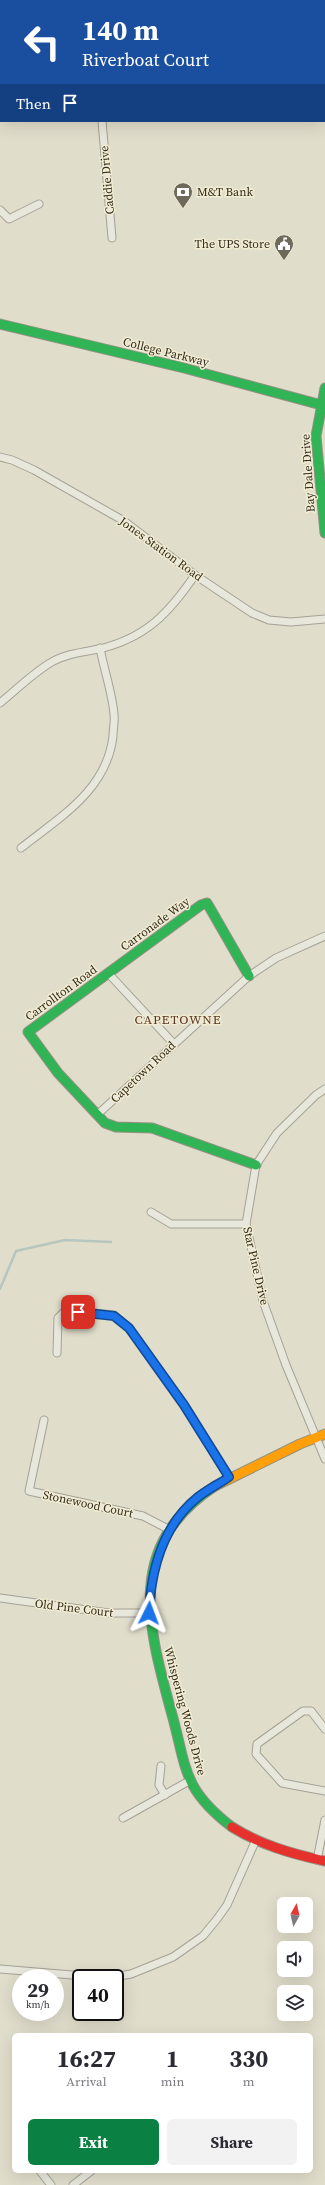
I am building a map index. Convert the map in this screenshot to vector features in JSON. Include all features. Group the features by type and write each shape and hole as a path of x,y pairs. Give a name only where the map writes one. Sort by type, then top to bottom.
{"street":[{"name":"Caddie Drive","path":"102,122 112,238"},
{"path":"0,210 9,219 39,204"},
{"name":"College Parkway","path":"0,324 184,368 323,406"},
{"name":"Bay Dale Drive","path":"325,388 323,406 316,436 325,533"},
{"name":"Jones Station Road","path":"0,457 12,460 34,470 124,521 194,575 252,613 268,620 291,622 325,618"},
{"path":"0,703 50,663 68,655 121,643 146,630 164,616 194,575"},
{"path":"21,848 78,804 93,787 107,764 115,716 100,648"},
{"name":"Carronade Way","path":"108,973 201,905 207,903 249,976"},
{"name":"Capetown Road","path":"98,1114 173,1043 249,976 276,958 325,936"},
{"path":"108,973 173,1043"},
{"name":"Carrollton Road","path":"98,1114 58,1072 28,1032 108,973"},
{"name":"Star Pine Drive","path":"325,1089 316,1095 277,1133 256,1165 246,1224 263,1302 286,1365 321,1435 325,1459"},
{"path":"98,1114 105,1123 116,1127 152,1128 256,1165"},
{"path":"151,1212 171,1224 246,1224"},
{"path":"57,1353 58,1318 66,1310 114,1316 129,1328 184,1405 229,1477"},
{"name":"Stonewood Court","path":"44,1420 29,1491 143,1516 170,1530"},
{"name":"Whispering Woods Drive","path":"321,1435 229,1477 198,1497 183,1512 170,1530 155,1568 150,1595 149,1613 153,1637 189,1781 207,1805 231,1826 255,1842 284,1853 321,1860"},
{"name":"Old Pine Court","path":"0,1598 108,1613 149,1613"},
{"path":"325,1729 311,1711 303,1711 257,1744 256,1754 282,1783 325,1791"},
{"path":"161,1766 159,1784 165,1795"},
{"path":"123,1818 189,1781"},
{"path":"321,1860 325,1820"},
{"path":"0,1969 108,1978 131,1974 173,1957 203,1936 227,1905 255,1842"},
{"path":"42,2173 51,2185"},
{"path":"73,2185 88,2173"}],"waterway":[{"path":"0,1289 16,1251 65,1240 111,1242"}],"traffic: fast":[{"path":"0,324 184,368 325,406"},
{"path":"325,388 316,436 325,533"},
{"path":"249,976 207,903 201,905 28,1032 58,1073 105,1123 116,1127 152,1128 256,1165"},
{"path":"215,1486 187,1509 167,1534 156,1560 151,1588 151,1617 155,1647 162,1678 188,1775 203,1800 215,1813 232,1827"}],"traffic: slow":[{"path":"215,1486 300,1444 325,1434"}],"traffic: jam":[{"path":"232,1827 265,1844 325,1861"}],"place":[{"name":"M&T Bank","path":"183,209"},
{"name":"The UPS Store","path":"284,261"}],"district":[{"name":"CAPETOWNE","path":"178,1019"}],"route":[{"path":"78,1312 114,1316 129,1328 184,1405 229,1477 198,1497 183,1512 170,1530 163,1544 155,1568 150,1595 149,1613"}]}
